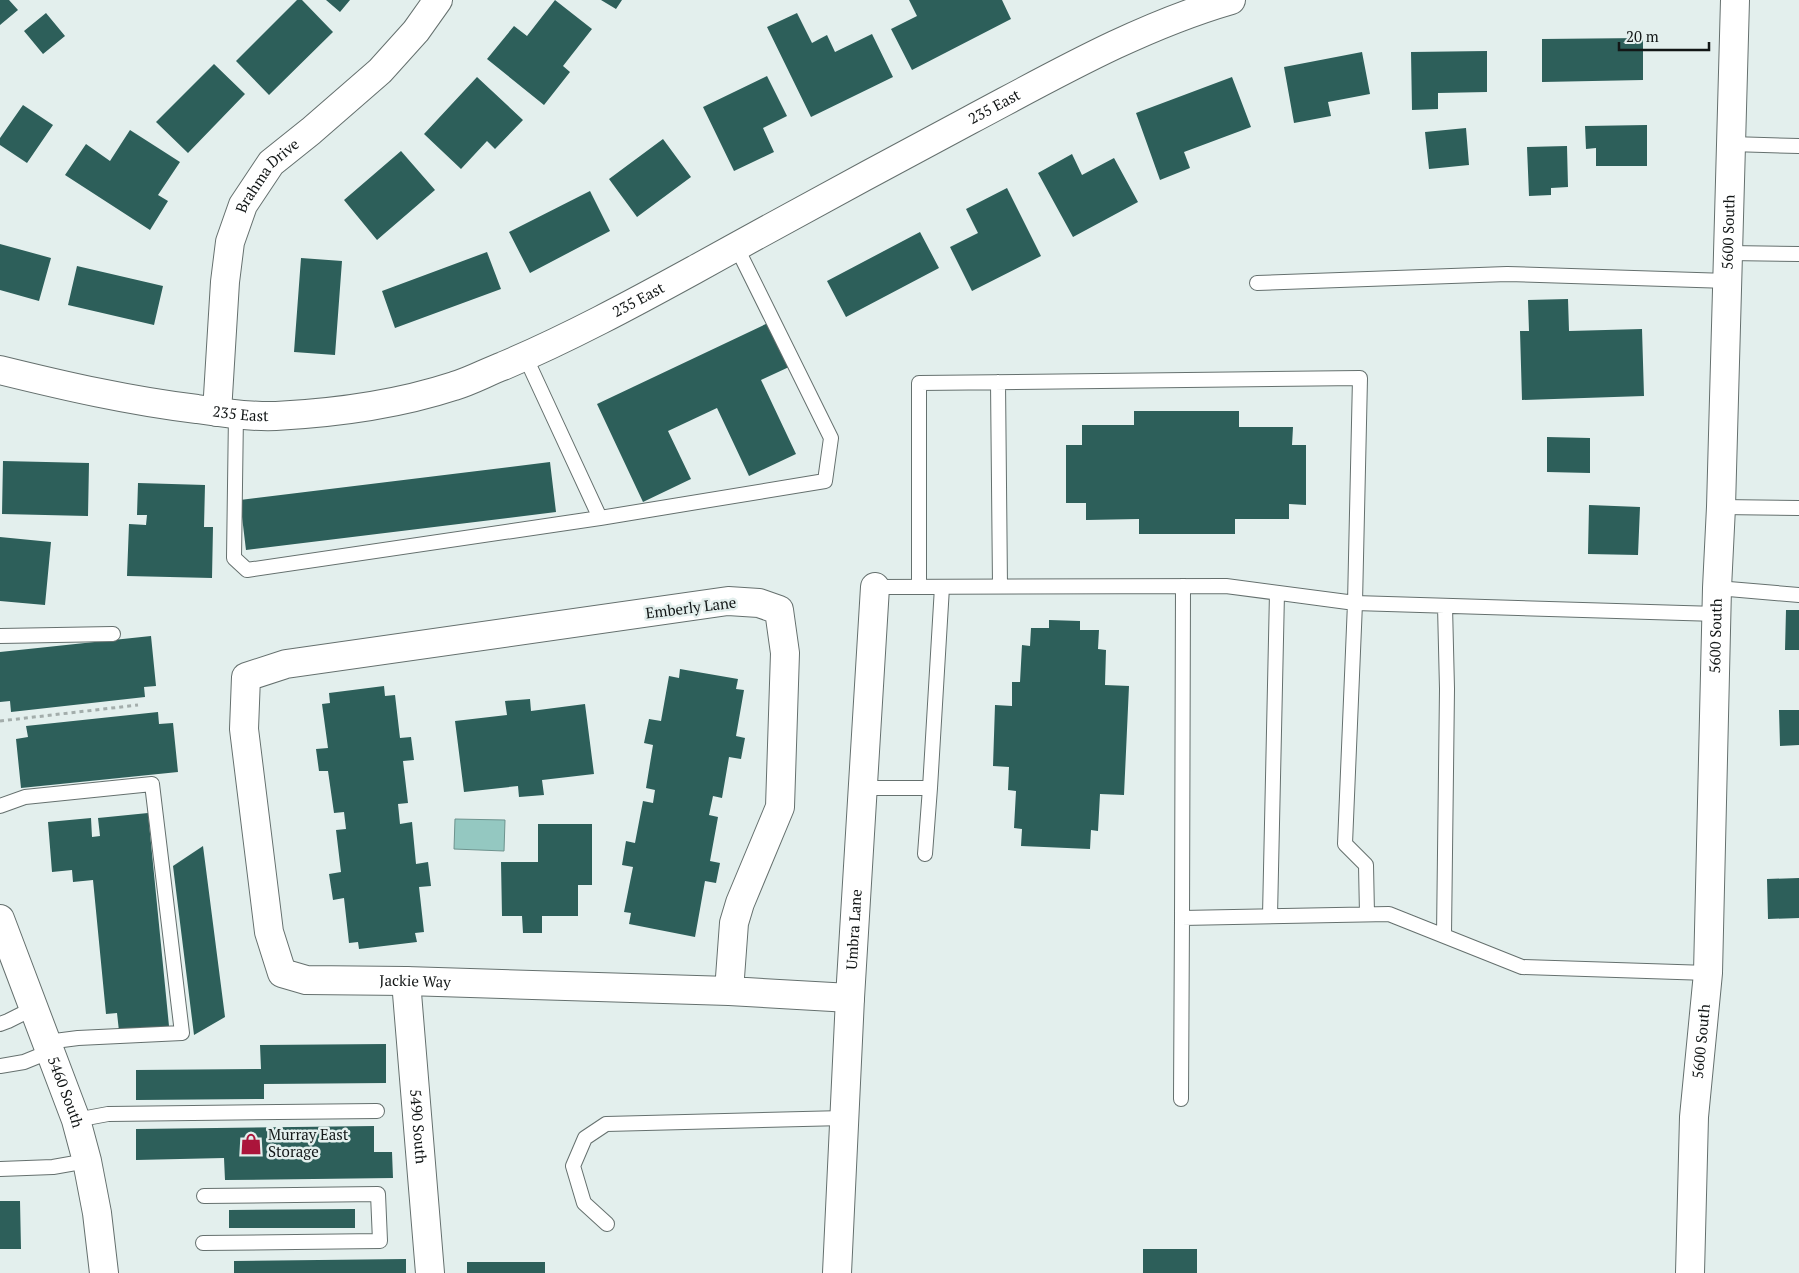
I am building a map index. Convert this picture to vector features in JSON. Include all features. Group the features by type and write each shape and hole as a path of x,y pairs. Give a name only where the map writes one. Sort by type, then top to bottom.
{"street":[{"name":"Brahma Drive","path":"226,413 225,282 230,242 244,206 272,162 380,71 416,31 438,0"},
{"name":"235 East","path":"0,370 83,390 167,406 274,416 389,402 455,386 608,317 736,246 1125,39 1202,8 1231,0"},
{"name":"5600 South","path":"1690,1273 1694,1117 1708,972 1735,0"},
{"name":"Umbra Lane","path":"837,1273 850,998 875,587"},
{"name":"Emberly Lane","path":"246,678 286,664 728,601 759,603 779,610 785,653 780,807 740,903 734,923 729,991"},
{"name":"Jackie Way","path":"246,678 245,739 270,932 282,973 306,980 406,980 729,991 850,998"},
{"name":"5460 South","path":"0,919 76,1120 87,1161 97,1213 104,1273"},
{"name":"5490 South","path":"406,980 430,1273"}],"lane":[{"path":"1731,144 1799,146"},
{"path":"226,413 234,558 247,570 600,518 826,481 831,438 736,246"},
{"path":"1729,253 1799,254"},
{"path":"1257,283 1507,274 1728,282"},
{"path":"525,356 600,518"},
{"path":"919,587 919,383 1360,378 1355,603 1345,844 1366,865 1367,914"},
{"path":"998,382 1000,586"},
{"path":"1721,507 1799,508"},
{"path":"1181,1099 1182,586"},
{"path":"875,587 1226,586 1355,603 1445,606 1717,601 1799,594"},
{"path":"925,854 942,587"},
{"path":"1270,916 1276,593"},
{"path":"1444,935 1447,688 1445,606"},
{"path":"0,636 113,634"},
{"path":"0,806 25,797 152,784 182,1033 78,1038 49,1046 24,1062 0,1066"},
{"path":"862,788 930,788"},
{"path":"1182,918 1389,914 1522,966 1708,972"},
{"path":"0,1024 34,1008"},
{"path":"76,1120 108,1114 377,1111"},
{"path":"606,1224 584,1203 573,1166 586,1138 606,1124 844,1118"},
{"path":"0,1169 53,1168 87,1161"},
{"path":"203,1243 380,1241 378,1194 204,1196"}],"path":[{"path":"0,721 138,705"}],"water":[{"path":"455,819 505,820 504,851 454,849"}],"building":[{"path":"0,0 9,0 18,10 0,25"},
{"path":"297,0 302,0 333,32 269,95 236,61"},
{"path":"326,0 350,0 340,12"},
{"path":"555,0 592,29 563,66 570,72 544,105 487,59 514,26 527,36"},
{"path":"601,0 622,0 616,9"},
{"path":"909,0 1002,0 1011,19 912,70 891,29 917,16"},
{"path":"46,13 65,36 43,54 24,31"},
{"path":"797,13 812,43 827,35 835,52 872,34 893,77 811,117 767,27"},
{"path":"1643,38 1643,80 1542,82 1542,39"},
{"path":"1487,51 1487,92 1438,93 1438,109 1412,110 1411,52"},
{"path":"1362,52 1370,94 1328,102 1331,116 1294,123 1284,67"},
{"path":"214,64 245,94 188,153 156,122"},
{"path":"767,76 787,116 763,128 774,152 734,171 703,107"},
{"path":"477,77 523,120 495,149 487,141 461,169 424,134"},
{"path":"1232,77 1251,127 1184,152 1190,168 1160,180 1136,113"},
{"path":"23,105 53,125 27,163 0,145 0,138"},
{"path":"1647,125 1647,166 1596,166 1596,148 1586,149 1585,126"},
{"path":"1466,128 1469,165 1429,169 1425,132"},
{"path":"130,130 180,162 158,195 168,201 150,230 65,175 86,144 110,161"},
{"path":"663,139 691,177 637,217 609,179"},
{"path":"1567,146 1568,187 1551,188 1551,195 1529,196 1527,147"},
{"path":"401,151 435,190 377,240 344,200"},
{"path":"1072,154 1082,175 1114,158 1138,202 1073,237 1038,173"},
{"path":"1007,188 1041,256 972,291 950,247 978,233 966,209"},
{"path":"590,191 610,231 530,273 509,232"},
{"path":"920,232 939,268 846,317 827,281"},
{"path":"0,244 51,258 39,301 0,290"},
{"path":"487,252 501,289 395,328 382,291"},
{"path":"301,258 342,261 335,355 294,352"},
{"path":"77,266 163,286 154,325 68,305"},
{"path":"1568,299 1569,331 1642,329 1644,396 1522,400 1520,331 1529,331 1528,300"},
{"path":"768,323 789,367 761,380 796,454 749,476 717,408 668,431 691,479 643,502 597,404"},
{"path":"1134,411 1239,411 1239,427 1293,427 1292,445 1306,445 1306,505 1289,504 1289,519 1235,519 1235,534 1139,534 1139,519 1086,520 1086,503 1066,503 1066,445 1082,445 1082,425 1134,425"},
{"path":"1547,437 1590,438 1590,473 1547,472"},
{"path":"3,461 89,463 88,516 2,514"},
{"path":"550,462 556,512 246,550 240,500"},
{"path":"138,483 205,485 204,527 213,527 212,578 127,576 129,524 146,525 147,515 137,515"},
{"path":"1589,505 1640,507 1638,555 1588,554"},
{"path":"0,537 51,542 45,605 0,601"},
{"path":"1786,610 1799,610 1799,650 1785,650"},
{"path":"1049,620 1080,621 1080,630 1099,630 1098,649 1106,650 1105,685 1129,686 1124,795 1100,794 1098,831 1091,830 1090,849 1021,846 1022,829 1014,828 1016,791 1008,790 1009,767 993,766 995,705 1012,706 1012,682 1020,682 1022,645 1030,646 1031,628 1049,628"},
{"path":"151,636 156,686 144,687 145,697 11,712 10,701 0,702 0,652"},
{"path":"680,669 738,679 736,689 744,690 736,736 745,738 741,759 729,757 722,798 713,796 709,815 718,817 710,861 720,863 716,883 705,881 695,937 629,924 631,913 624,912 633,867 622,865 626,841 635,843 643,801 653,803 655,790 646,788 653,745 644,743 649,719 661,721 669,676 679,678"},
{"path":"384,686 385,696 395,695 400,738 411,737 414,760 403,761 408,803 398,804 400,824 412,822 416,864 428,862 431,886 419,887 424,932 415,933 417,942 359,949 358,942 349,943 344,898 333,900 329,874 341,872 336,830 346,829 344,812 334,813 328,771 319,771 316,749 328,748 322,704 330,703 329,693"},
{"path":"530,699 531,711 585,704 594,774 542,780 544,795 519,797 518,786 464,792 455,721 507,715 505,701"},
{"path":"1779,710 1799,710 1799,745 1780,746"},
{"path":"158,712 159,724 173,723 178,772 21,788 16,739 28,737 26,726"},
{"path":"148,813 169,1026 119,1031 117,1013 106,1014 93,880 73,882 72,870 52,872 48,822 91,818 92,837 100,836 98,818"},
{"path":"538,824 592,824 592,885 578,885 578,916 542,916 542,933 523,933 522,916 502,916 501,862 538,862"},
{"path":"203,846 225,1017 194,1035 173,866"},
{"path":"1799,878 1799,918 1768,919 1767,879"},
{"path":"386,1044 386,1083 264,1084 264,1099 136,1100 136,1070 261,1069 260,1045"},
{"path":"374,1126 374,1152 392,1152 393,1178 225,1180 224,1158 136,1160 136,1129"},
{"path":"0,1201 20,1201 21,1249 0,1249"},
{"path":"355,1209 355,1228 229,1228 229,1210"},
{"path":"1143,1249 1197,1249 1197,1273 1143,1273"},
{"path":"406,1259 406,1273 234,1273 234,1261"},
{"path":"467,1262 545,1262 545,1273 467,1273"}],"place":[{"name":"Murray East Storage","path":"251,1144"}]}
